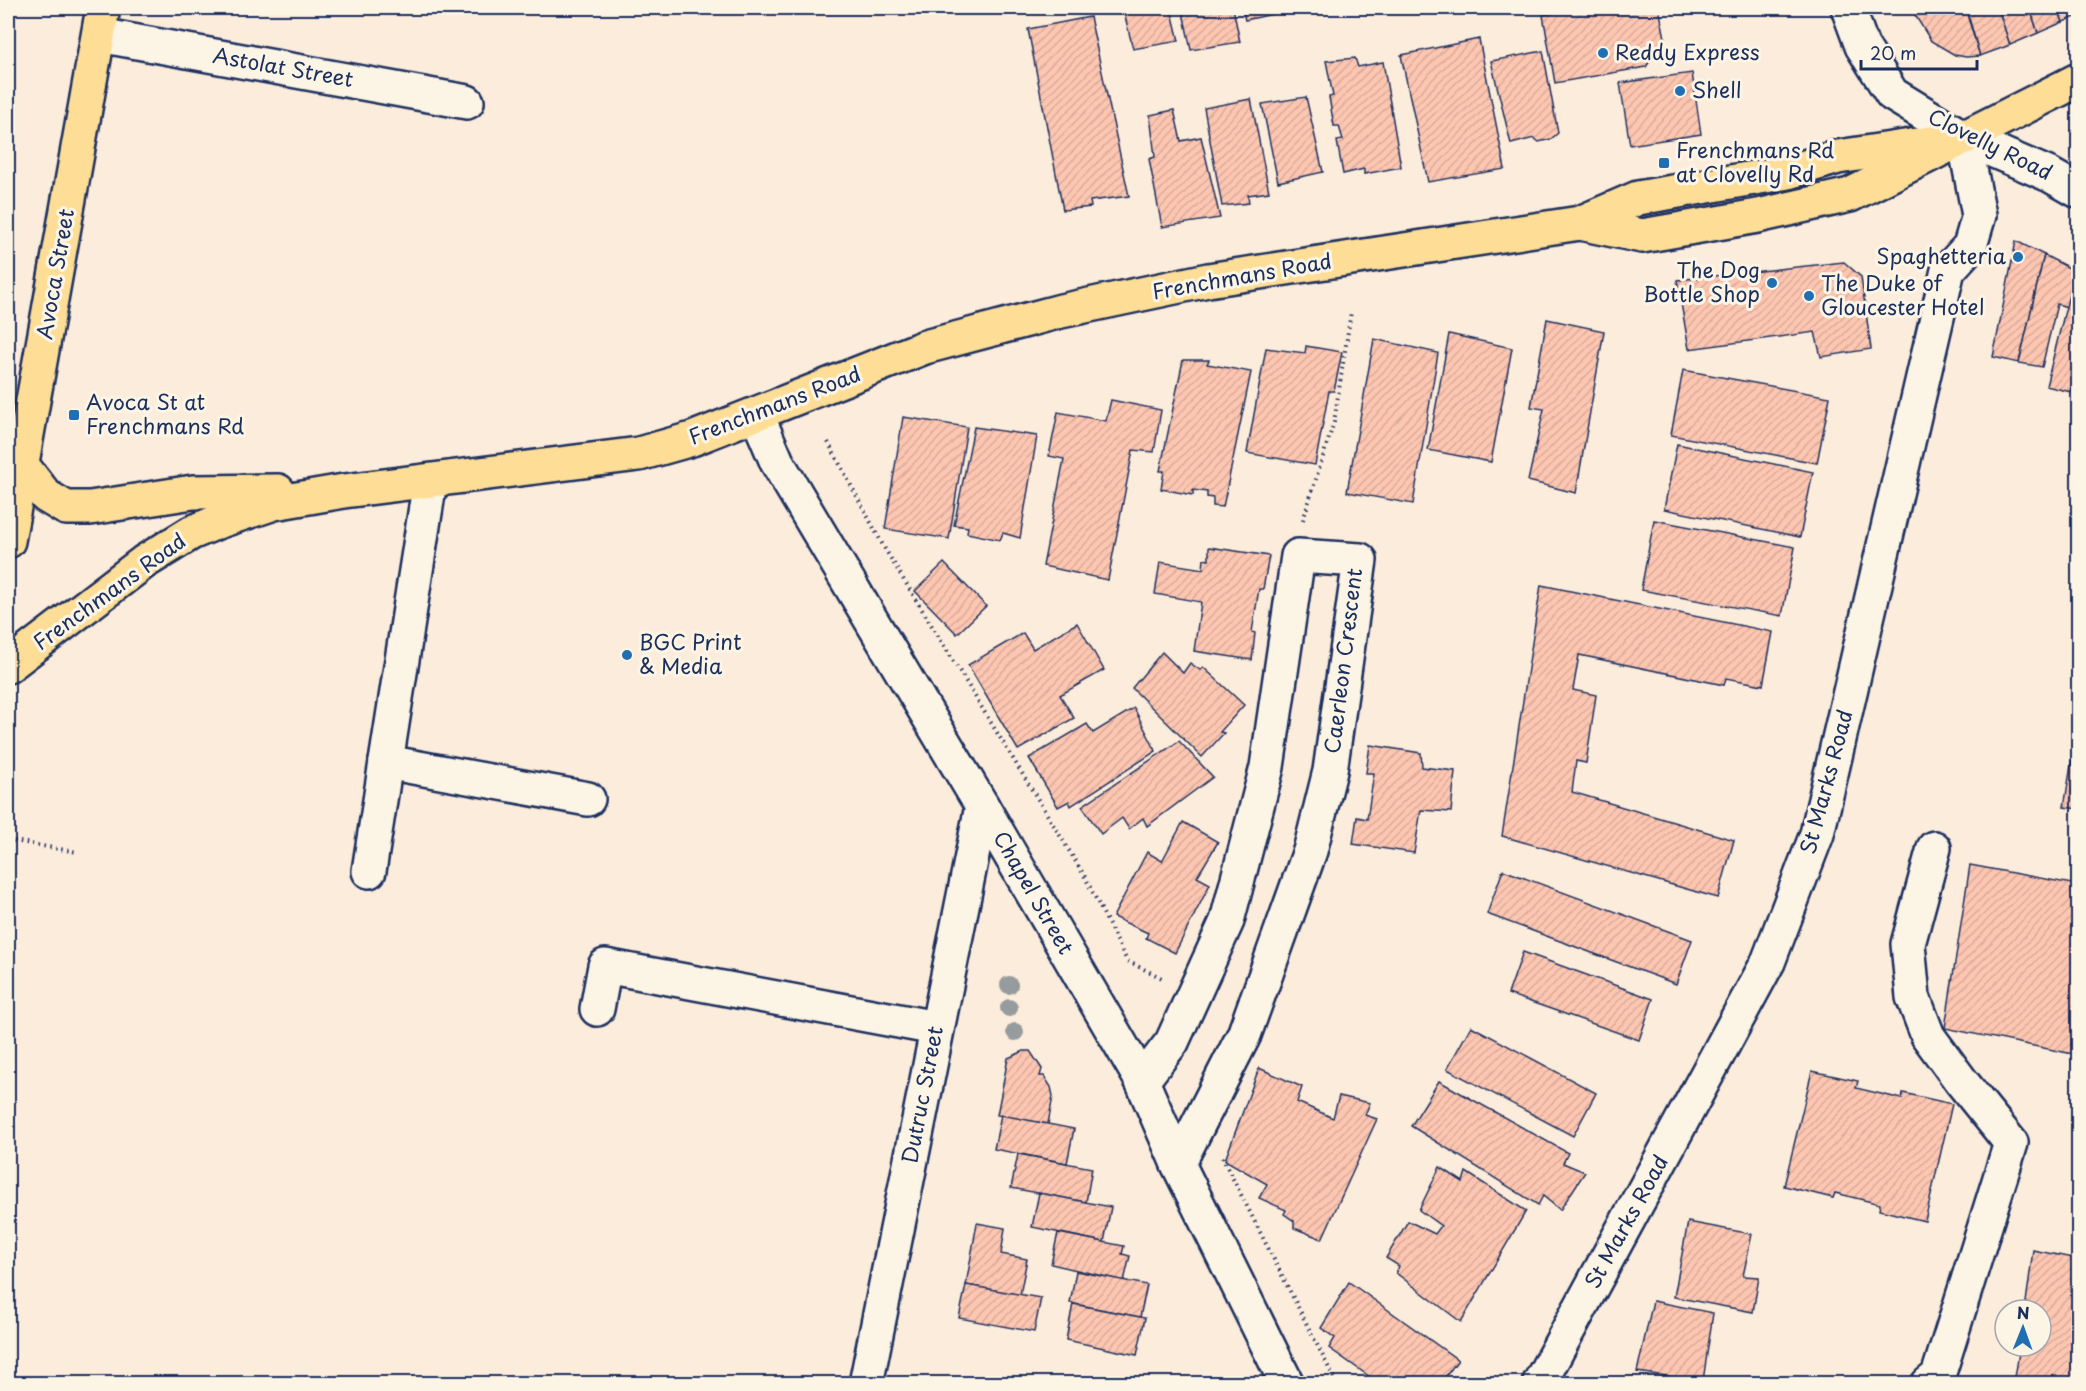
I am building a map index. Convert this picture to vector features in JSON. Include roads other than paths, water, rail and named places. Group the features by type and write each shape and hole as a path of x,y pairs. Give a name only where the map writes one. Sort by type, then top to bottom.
{"main road":[{"name":"Avoca Street","path":"8,541 101,21"},
{"name":"Frenchmans Road","path":"8,666 144,562 190,533 226,518 274,503 344,491 639,454 692,439 757,415 925,347 1061,311 1208,280 1580,223 1638,198 1788,172 1838,157 1965,138 2079,80"},
{"path":"21,464 46,496 66,508 90,508 193,492 344,491"}],"street":[{"name":"Clovelly Road","path":"1848,8 1862,46 1892,94 1965,138 2050,174 2079,190"},
{"name":"Astolat Street","path":"101,21 468,102"},
{"name":"St Marks Road","path":"1539,1383 1768,962 1813,845 1948,270 1970,246 1979,215 1965,138"},
{"name":"Chapel Street","path":"757,415 777,462 982,806 1142,1081 1179,1164 1287,1383"},
{"path":"369,871 430,481"},
{"name":"Caerleon Crescent","path":"1142,1081 1172,1042 1227,921 1267,767 1298,556 1360,560 1330,771 1310,851 1244,1035 1179,1164"},
{"path":"386,762 588,799"},
{"name":"Dutruc Street","path":"866,1383 982,806"},
{"path":"1928,1383 1938,1376 2011,1143 1928,1036 1913,997 1908,944 1934,848"},
{"path":"597,1009 605,966 936,1028"}],"place":[{"name":"Reddy Express","path":"1603,53"},
{"name":"Shell","path":"1680,91"},
{"name":"Frenchmans Rd at Clovelly Rd","path":"1664,163"},
{"name":"Spaghetteria","path":"2018,257"},
{"name":"The Dog Bottle Shop","path":"1772,283"},
{"name":"The Duke of Gloucester Hotel","path":"1809,296"},
{"name":"Avoca St at Frenchmans Rd","path":"74,415"},
{"name":"BGC Print & Media","path":"627,655"}]}
